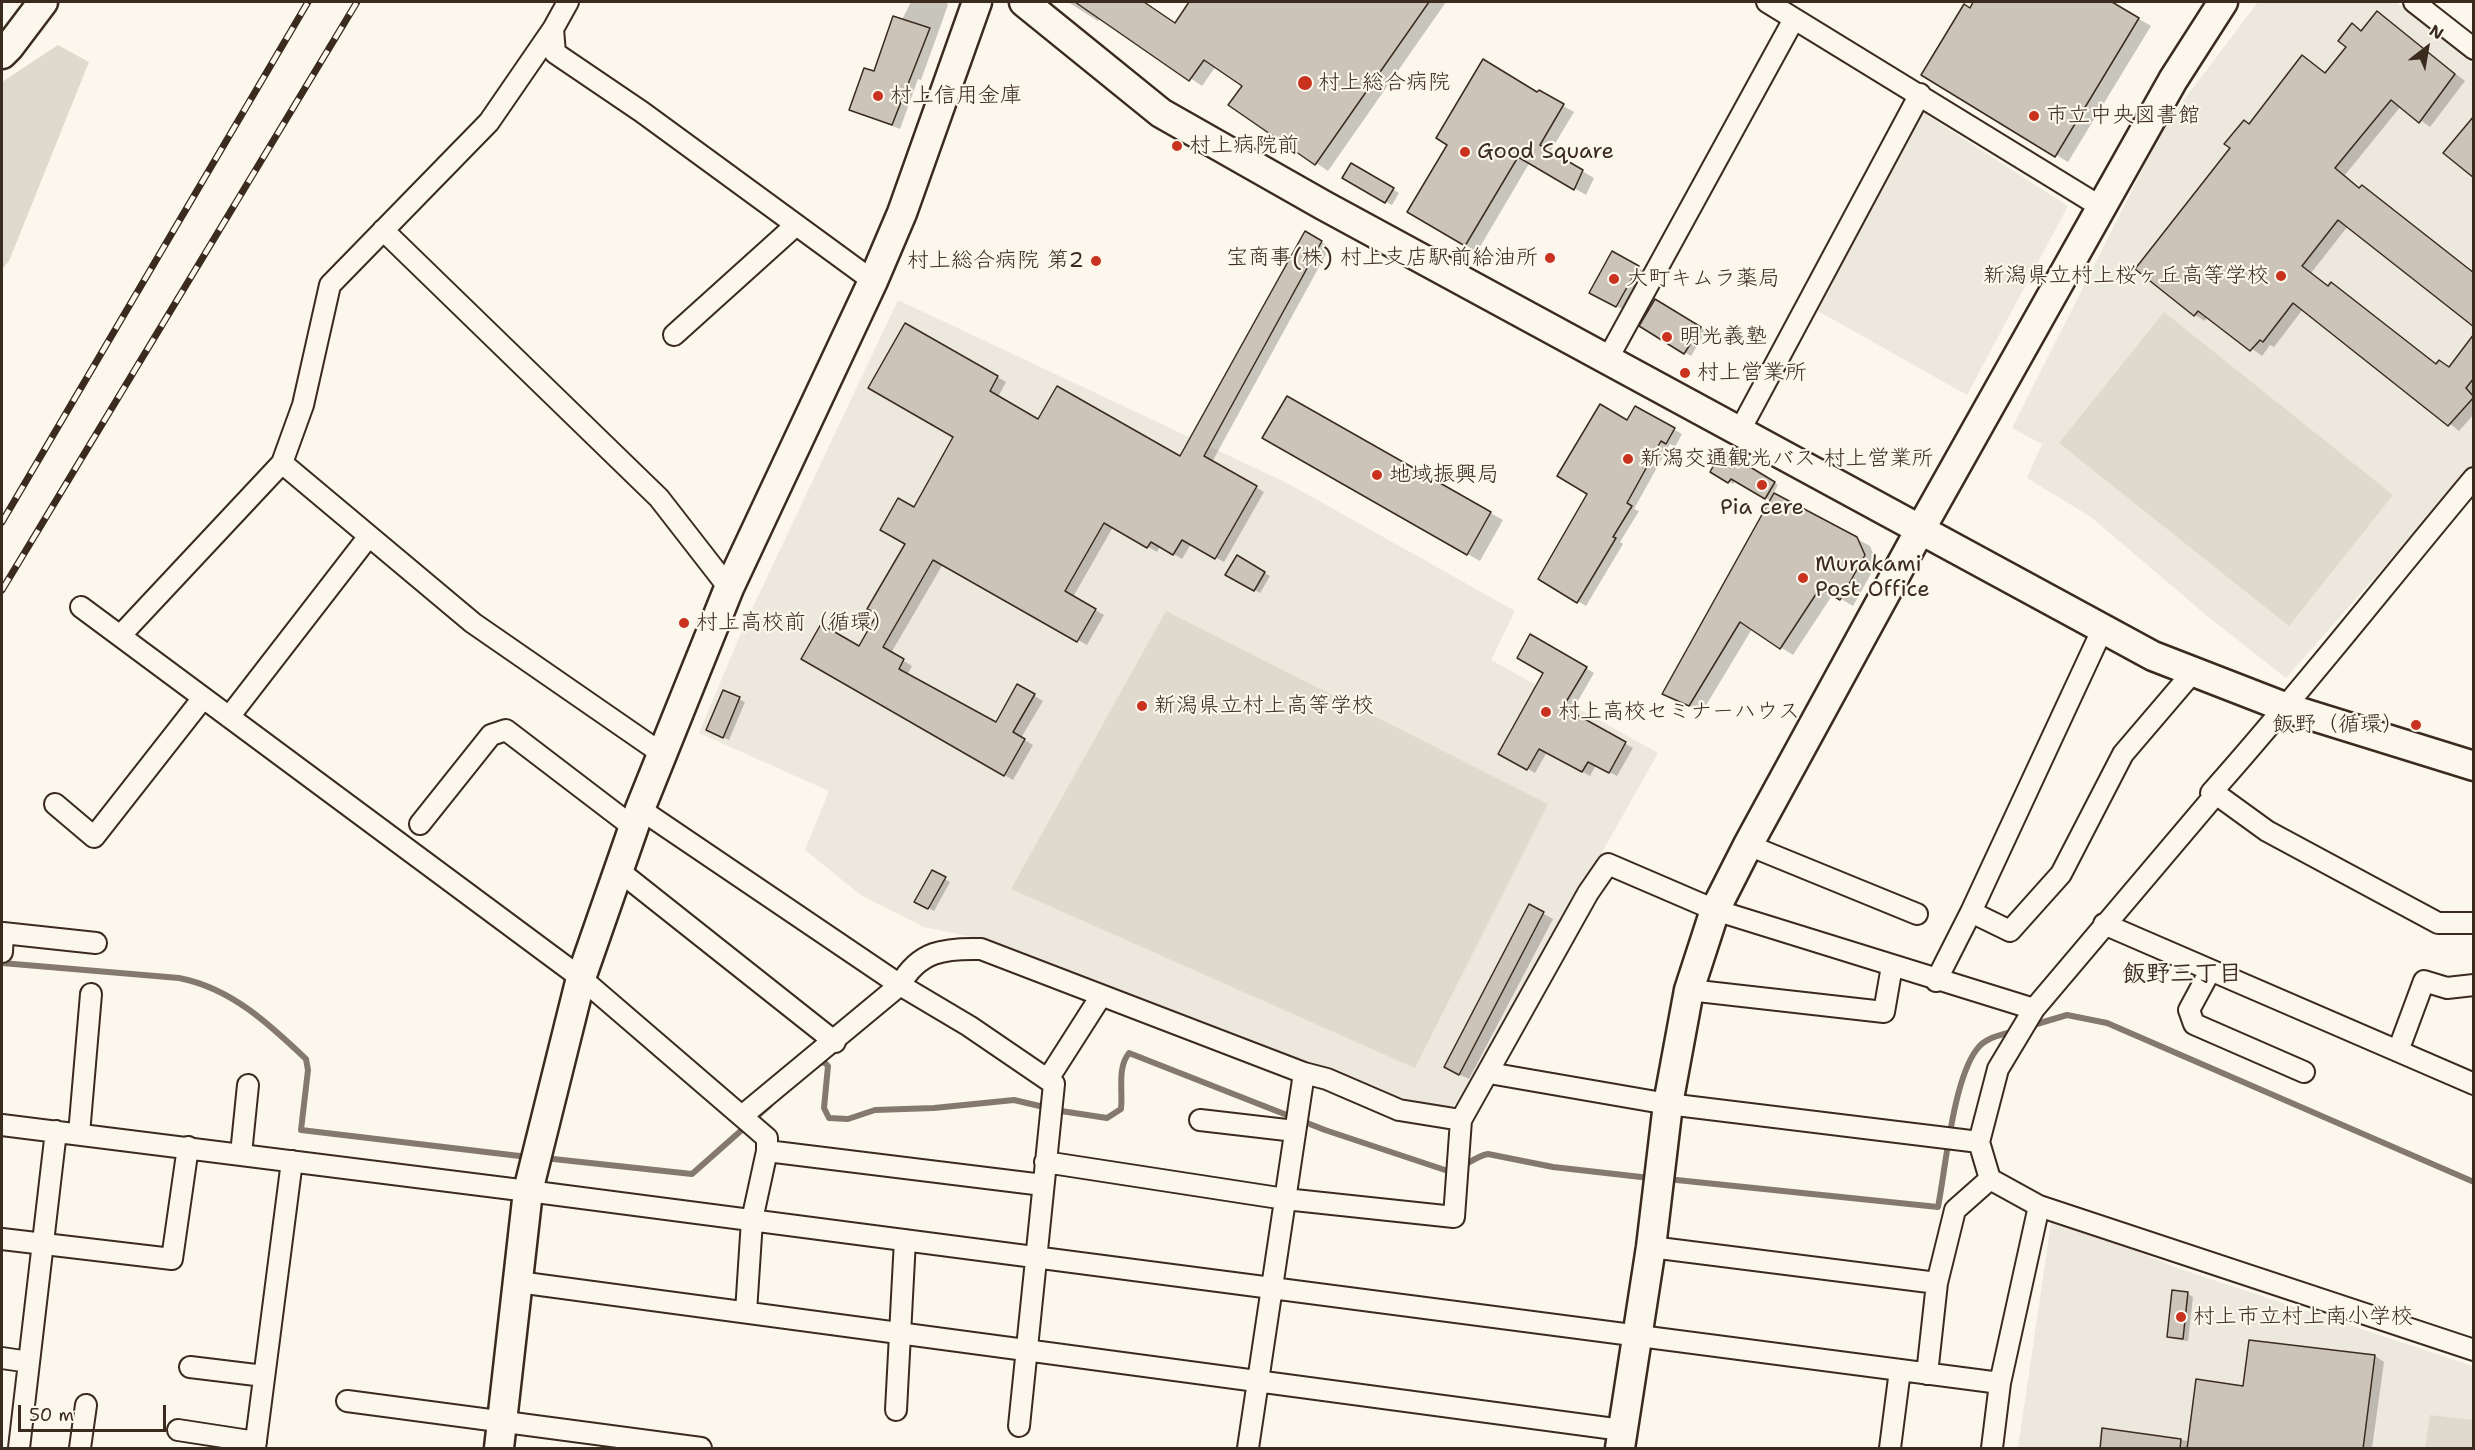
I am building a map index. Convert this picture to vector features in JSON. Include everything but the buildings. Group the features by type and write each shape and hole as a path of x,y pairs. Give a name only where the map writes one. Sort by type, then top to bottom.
{"street":[{"path":"2,54 43,2"},
{"path":"120,636 282,463 303,405 330,285 489,122 554,29 568,2"},
{"path":"500,1435 528,1191 580,978 637,818 729,588 873,281 902,213 977,2"},
{"path":"1024,2 1161,113 1323,205 2153,656 2287,708 2474,766"},
{"path":"1767,2 2101,207"},
{"path":"518,1282 1258,1379 1621,1439 1651,1247 1668,1104 1689,990 1715,910 1748,845 1920,530 2173,80 2223,2"},
{"path":"2414,2 2474,49"},
{"path":"1607,360 1794,19"},
{"path":"554,29 555,53 642,112 873,281"},
{"path":"1739,432 1920,94"},
{"path":"674,335 796,225"},
{"path":"383,230 659,498 729,588"},
{"path":"282,463 473,623 662,753"},
{"path":"2474,478 2331,649 2287,708 2211,793 2216,794 2267,831 2438,923 2474,924"},
{"path":"230,717 369,536"},
{"path":"81,607 580,978 767,1138 767,1151 752,1220 746,1312"},
{"path":"1936,981 1971,912 2103,628"},
{"path":"1971,912 2010,931 2061,874 2123,754 2193,672"},
{"path":"55,804 94,837 203,698"},
{"path":"420,824 491,735 506,730 637,818 900,985 969,1026 1054,1084 1025,1348 1019,1426"},
{"path":"2216,794 2104,924 2034,1010 1998,1069 1979,1142 1990,1179 2039,1206 2474,1350"},
{"path":"1748,845 1917,914"},
{"path":"1046,1162 1285,1199 1454,1217 1461,1120 1588,893 1608,864 1715,910 2034,1010"},
{"path":"618,870 835,1042"},
{"path":"2104,924 2474,1084"},
{"path":"2,952 3,933 96,943"},
{"path":"742,1116 835,1042 900,985 910,967 924,958 949,948 981,950 1304,1073 1327,1078 1399,1110 1461,1120"},
{"path":"1689,990 1884,1011 1892,966"},
{"path":"2210,971 2189,1010 2194,1024 2304,1072"},
{"path":"2398,1051 2424,981 2447,988 2474,985"},
{"path":"79,1134 91,994"},
{"path":"1048,1079 1101,996"},
{"path":"1248,1449 1304,1073"},
{"path":"1489,1073 1668,1104 1979,1142"},
{"path":"241,1154 248,1085"},
{"path":"1200,1120 1295,1131"},
{"path":"2,1125 1636,1334 1749,1352 2000,1383"},
{"path":"19,1449 56,1131"},
{"path":"2,1239 172,1259 188,1148"},
{"path":"767,1151 1043,1185"},
{"path":"178,1430 255,1445 292,1161"},
{"path":"1927,1374 1937,1283 1954,1210 1990,1179"},
{"path":"1992,1449 2000,1383 2039,1206"},
{"path":"896,1410 898,1332 905,1240"},
{"path":"1651,1247 1937,1283"},
{"path":"2,1358 29,1362"},
{"path":"190,1367 264,1376"},
{"path":"1890,1449 1900,1370"},
{"path":"347,1401 500,1435 701,1449"},
{"path":"80,1449 86,1405"}],"shaded area":[{"name":"新潟県立村上桜ヶ丘高等学校","path":"2258,2 2396,2 2473,64 2473,466 2286,678 2207,616 2091,517 2027,478 2042,444 2012,428 2165,125"},
{"path":"58,45 89,62 9,261 2,269 2,82"},
{"path":"1922,112 2068,206 1967,395 1818,311"},
{"name":"新潟県立村上高等学校","path":"898,300 1289,484 1515,611 1491,660 1658,753 1461,1103 1442,1108 1426,1107 991,941 924,927 862,896 805,850 829,791 699,733 744,626"},
{"path":"2164,312 2393,495 2289,626 2059,443"},
{"path":"1166,611 1548,804 1415,1068 1011,889"},
{"name":"村上市立村上南小学校","path":"2052,1216 2177,1268 2473,1366 2473,1448 2018,1448"},
{"path":"2430,1415 2473,1420 2473,1448 2425,1448"}],"waterway":[{"path":"2,963 179,978 216,990 248,1009 306,1059 308,1070 301,1130 528,1157"},
{"path":"2030,1026 2067,1015 2107,1023 2474,1182"},
{"path":"1667,1179 1938,1207 1956,1102 1969,1063 1977,1049 1985,1042 2014,1031"},
{"path":"815,1064 824,1062 828,1066 824,1108 829,1118 848,1119 875,1110 934,1108 1014,1100 1061,1111 1107,1118 1121,1109 1122,1072 1129,1053 1325,1130 1451,1172 1488,1154 1553,1167 1650,1178"},
{"path":"544,1158 692,1174 770,1105"}],"railway":[{"path":"2,522 308,2"},
{"path":"2,590 357,2"}],"place":[{"name":"村上総合病院","path":"1305,83"},
{"name":"村上信用金庫","path":"878,96"},
{"name":"市立中央図書館","path":"2034,116"},
{"name":"村上病院前","path":"1177,146"},
{"name":"Good Square","path":"1465,152"},
{"name":"宝商事(株) 村上支店駅前給油所","path":"1550,258"},
{"name":"村上総合病院 第2","path":"1096,261"},
{"name":"新潟県立村上桜ヶ丘高等学校","path":"2281,276"},
{"name":"大町キムラ薬局","path":"1614,279"},
{"name":"明光義塾","path":"1667,337"},
{"name":"村上営業所","path":"1685,373"},
{"name":"新潟交通観光バス 村上営業所","path":"1628,459"},
{"name":"地域振興局","path":"1377,475"},
{"name":"Pia cere","path":"1762,485"},
{"name":"Murakami Post Office","path":"1803,578"},
{"name":"村上高校前（循環）","path":"684,623"},
{"name":"新潟県立村上高等学校","path":"1142,706"},
{"name":"村上高校セミナーハウス","path":"1546,712"},
{"name":"飯野（循環）","path":"2416,725"},
{"name":"村上市立村上南小学校","path":"2181,1317"}],"district":[{"name":"飯野三丁目","path":"2182,975"}]}
